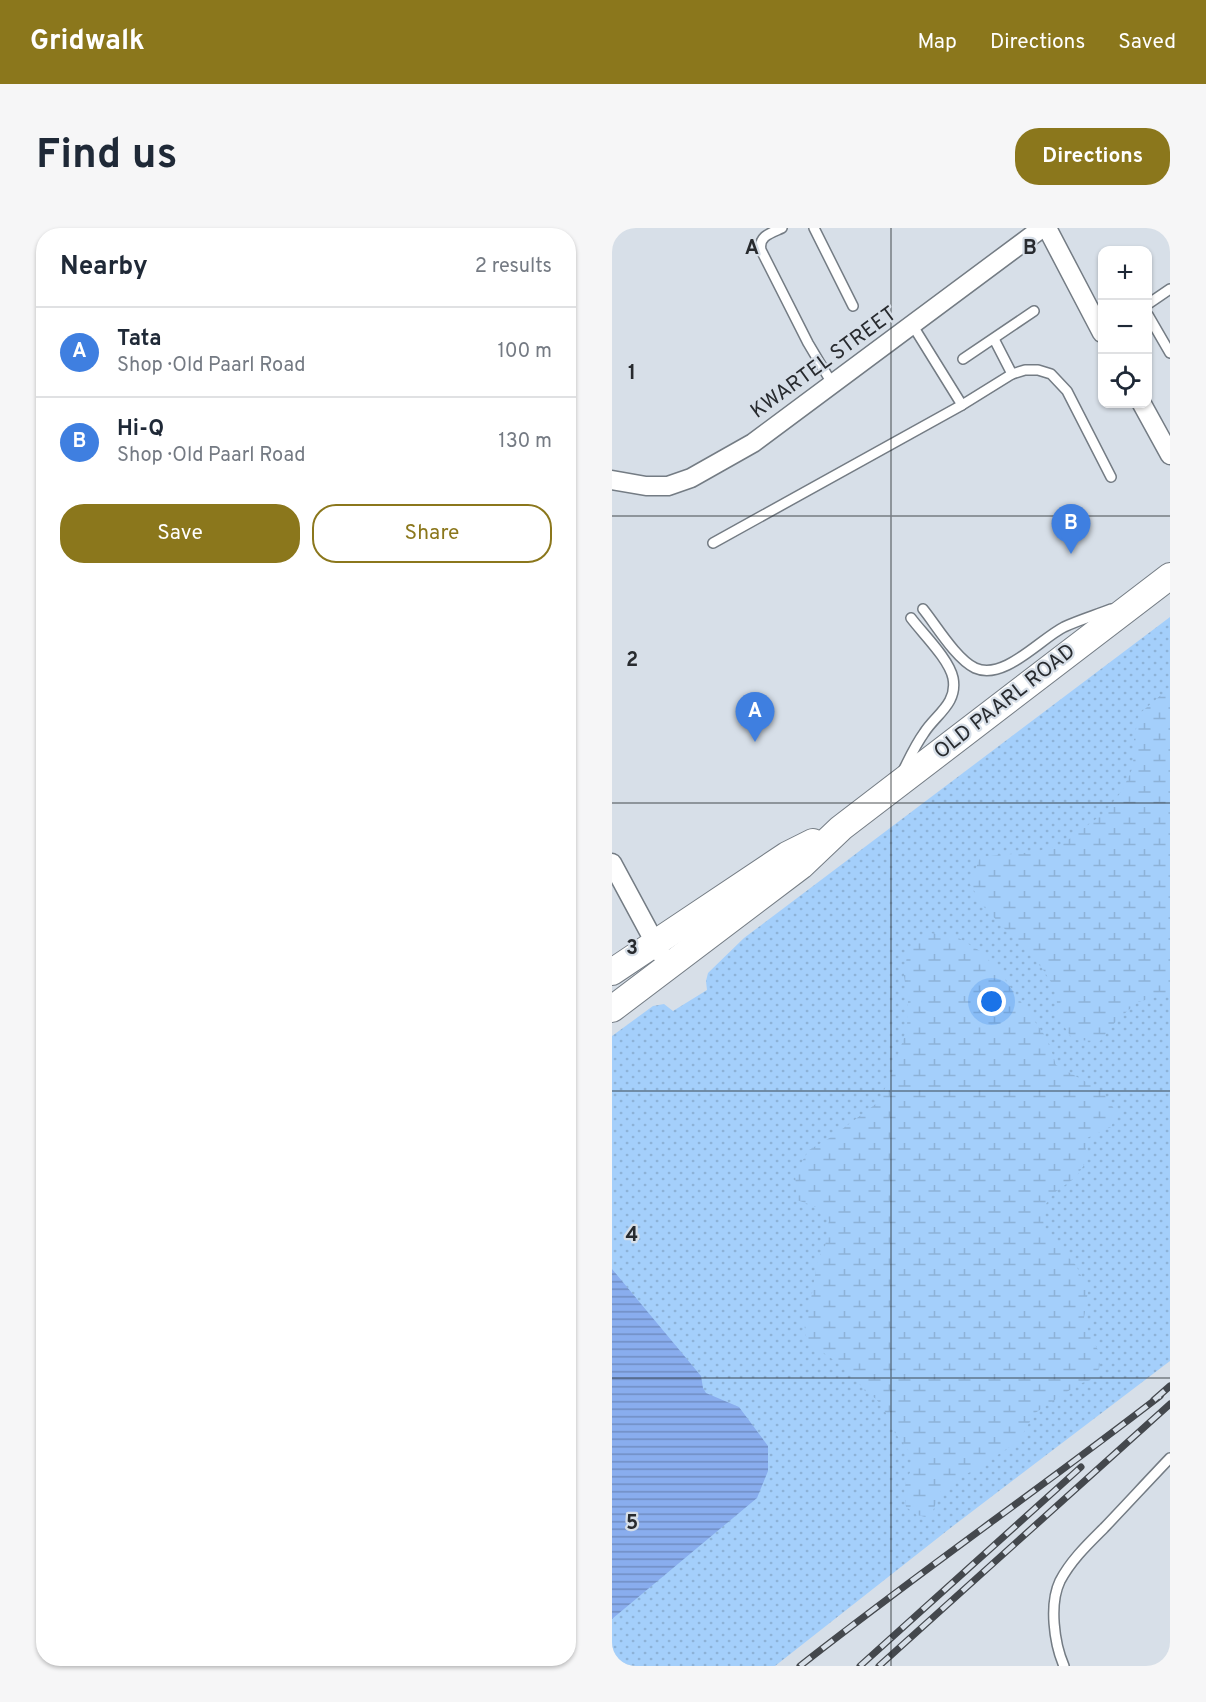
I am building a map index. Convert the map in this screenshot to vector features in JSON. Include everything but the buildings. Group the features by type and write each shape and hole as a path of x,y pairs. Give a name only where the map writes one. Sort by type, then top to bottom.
{"main road":[{"name":"OLD PAARL ROAD","path":"612,1009 801,866 841,828 1170,576"},
{"name":"OLD PAARL ROAD","path":"612,972 787,855 841,828"}],"street":[{"name":"KWARTEL STREET","path":"612,480 646,486 668,486 691,478 753,443 1042,228"},
{"path":"1047,228 1098,321"},
{"path":"1144,408 1170,455"},
{"path":"612,863 654,942 670,966"}],"lane":[{"path":"782,228 763,237 760,244 761,250 808,343 833,385"},
{"path":"814,228 853,306"},
{"path":"1152,301 1170,289"},
{"path":"963,358 1034,311"},
{"path":"1152,322 1170,353"},
{"path":"913,326 962,405"},
{"path":"994,339 1012,374"},
{"path":"713,543 962,405 1012,374 1026,370 1038,370 1051,374 1067,391 1111,477"},
{"path":"923,609 963,659 976,669 990,670 1010,665 1063,628 1141,597"},
{"path":"894,787 925,731 944,712 951,697 953,679 947,664 911,618"},
{"path":"1064,1666 1054,1616 1056,1592 1060,1581 1074,1559 1170,1458"}],"green space":[{"path":"1170,617 1170,1361 953,1526 775,1666 612,1666 612,1036 653,1006 664,1004 673,1011 707,990 708,973 744,938"},
{"path":"1161,695 1170,695 1170,993 1138,1002 1117,1020 1100,1041 1073,1040 1058,1017 1056,990 1042,968 984,907 970,884 980,857 1034,852 1061,845 1104,813 1122,791 1133,767 1134,739 1139,714"},
{"path":"930,933 957,937 980,951 999,971 1048,1040 1056,1065 1102,1091 1117,1113 1111,1127 1087,1138 1084,1165 1076,1177 1054,1193 1046,1204 1043,1217 1044,1232 1076,1265 1088,1291 1084,1318 1101,1356 1099,1369 1091,1380 1079,1384 1035,1413 1021,1437 1011,1446 941,1491 930,1518 917,1515 906,1507 904,1494 906,1481 912,1468 911,1454 895,1433 884,1409 849,1371 814,1346 806,1336 804,1323 809,1311 818,1258 825,1247 829,1220 822,1209 797,1200 795,1173 809,1150 833,1136 877,1103 890,1079 907,1028 908,1001 904,976 908,949"}],"shaded area":[{"path":"612,1269 701,1376 706,1393 739,1407 768,1446 768,1471 757,1498 612,1619"}],"railway":[{"path":"1154,1400 1170,1386"},
{"path":"800,1666 1160,1396"},
{"path":"879,1666 1170,1404"},
{"path":"860,1666 1081,1467"}],"place":[{"name":"Hi-Q","path":"1071,554"},
{"name":"Tata","path":"755,742"}]}
